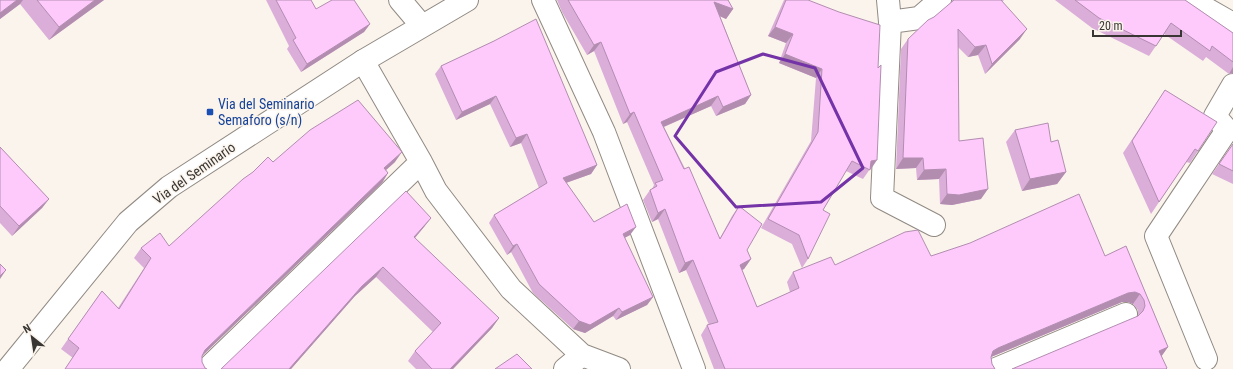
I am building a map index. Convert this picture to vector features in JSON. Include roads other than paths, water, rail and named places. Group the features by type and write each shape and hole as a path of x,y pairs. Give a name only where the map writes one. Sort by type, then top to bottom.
{"street":[{"path":"400,0 422,26"},
{"name":"Via del Seminario","path":"8,369 128,222 169,187 363,61 467,0"},
{"path":"543,0 604,132 694,369"},
{"path":"888,0 890,22 882,198 934,225"},
{"path":"890,22 919,18 940,0"},
{"path":"1191,0 1233,24"},
{"path":"363,61 422,162 436,191 511,289 582,355 619,369"},
{"path":"1206,359 1156,236 1227,130 1215,116 1233,85"},
{"path":"207,369 422,162"},
{"path":"996,369 1126,314"},
{"path":"565,369 582,355"}],"place":[{"name":"Via del Seminario Semaforo (s/n)","path":"210,112"}]}
